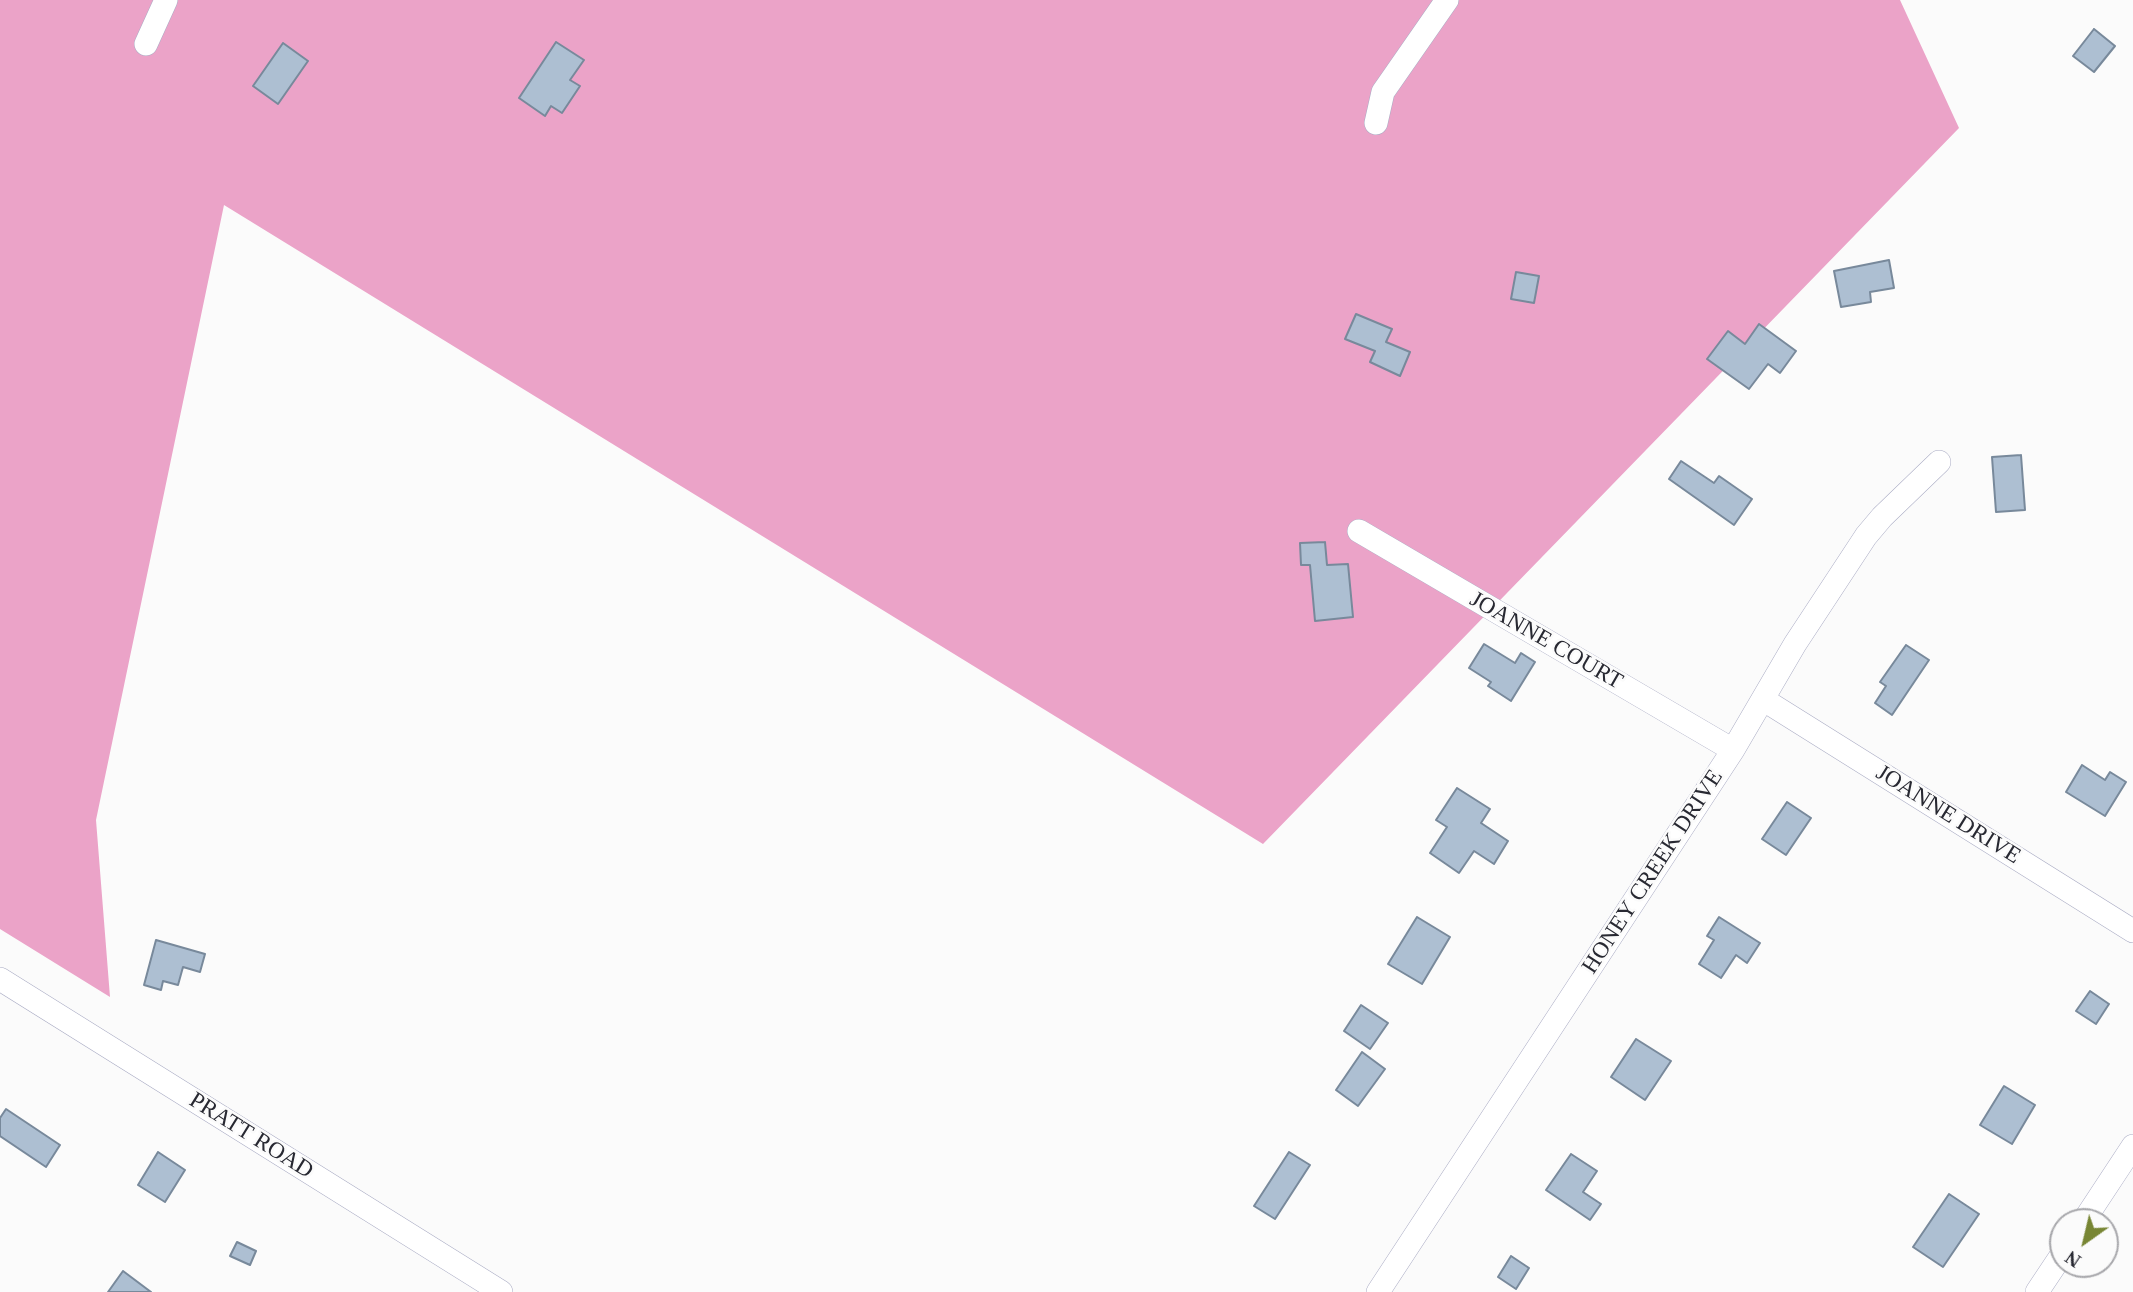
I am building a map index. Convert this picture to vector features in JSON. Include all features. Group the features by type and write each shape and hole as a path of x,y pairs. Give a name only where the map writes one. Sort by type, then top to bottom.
{"street":[{"path":"146,44 166,0"},
{"path":"1376,124 1383,92 1447,0"},
{"name":"HONEY CREEK DRIVE","path":"1378,1292 1733,750 1794,644 1866,536 1939,462"},
{"name":"JOANNE COURT","path":"1359,531 1733,750"},
{"name":"JOANNE DRIVE","path":"1764,700 2133,931"},
{"name":"PRATT ROAD","path":"0,979 501,1292"},
{"path":"2092,1208 2133,1146"},
{"path":"2037,1292 2049,1274"}],"shaded area":[{"path":"0,0 1900,0 1959,128 1263,844 224,205 96,820 110,997 0,929"}],"building":[{"path":"2094,29 2115,46 2094,72 2073,56"},
{"path":"556,42 584,60 570,80 580,86 562,113 551,106 545,116 519,98"},
{"path":"283,43 308,61 278,104 253,86"},
{"path":"1889,260 1894,288 1870,292 1871,302 1841,307 1834,271"},
{"path":"1516,272 1539,276 1534,303 1511,299"},
{"path":"1356,314 1392,329 1386,342 1410,352 1400,376 1370,362 1375,351 1345,339"},
{"path":"1759,324 1796,351 1780,373 1768,364 1749,389 1707,359 1728,331 1745,344"},
{"path":"2021,455 2025,510 1996,512 1992,457"},
{"path":"1681,461 1714,483 1719,476 1752,499 1734,525 1669,479"},
{"path":"1325,542 1327,565 1348,564 1353,617 1315,621 1310,565 1301,565 1300,543"},
{"path":"1484,644 1515,663 1521,653 1535,662 1511,701 1488,686 1491,682 1469,668"},
{"path":"1906,645 1929,660 1892,715 1875,703 1886,686 1880,682"},
{"path":"2082,765 2105,780 2110,772 2126,782 2105,816 2066,792"},
{"path":"1457,788 1490,809 1481,823 1508,841 1494,864 1474,851 1459,873 1430,853 1447,827 1436,820"},
{"path":"1787,802 1811,818 1786,855 1762,839"},
{"path":"1417,917 1450,937 1422,984 1388,964"},
{"path":"1719,917 1760,943 1747,963 1736,955 1721,978 1699,964 1714,940 1707,936"},
{"path":"156,940 205,954 200,972 183,967 178,985 163,981 161,990 144,985"},
{"path":"2090,991 2109,1004 2096,1024 2076,1011"},
{"path":"1361,1005 1388,1023 1370,1049 1344,1031"},
{"path":"1636,1039 1671,1061 1645,1100 1611,1077"},
{"path":"1362,1052 1385,1069 1358,1106 1336,1090"},
{"path":"2004,1086 2035,1105 2012,1144 1980,1125"},
{"path":"6,1109 60,1145 46,1167 0,1136 0,1118"},
{"path":"158,1152 185,1170 165,1202 138,1185"},
{"path":"1289,1152 1310,1165 1275,1219 1254,1206"},
{"path":"1571,1154 1597,1171 1583,1192 1601,1204 1590,1220 1546,1190"},
{"path":"1949,1194 1979,1214 1943,1267 1913,1247"},
{"path":"237,1242 256,1251 250,1265 230,1256"},
{"path":"1511,1256 1529,1268 1516,1289 1498,1277"},
{"path":"123,1271 151,1292 108,1292"}]}
